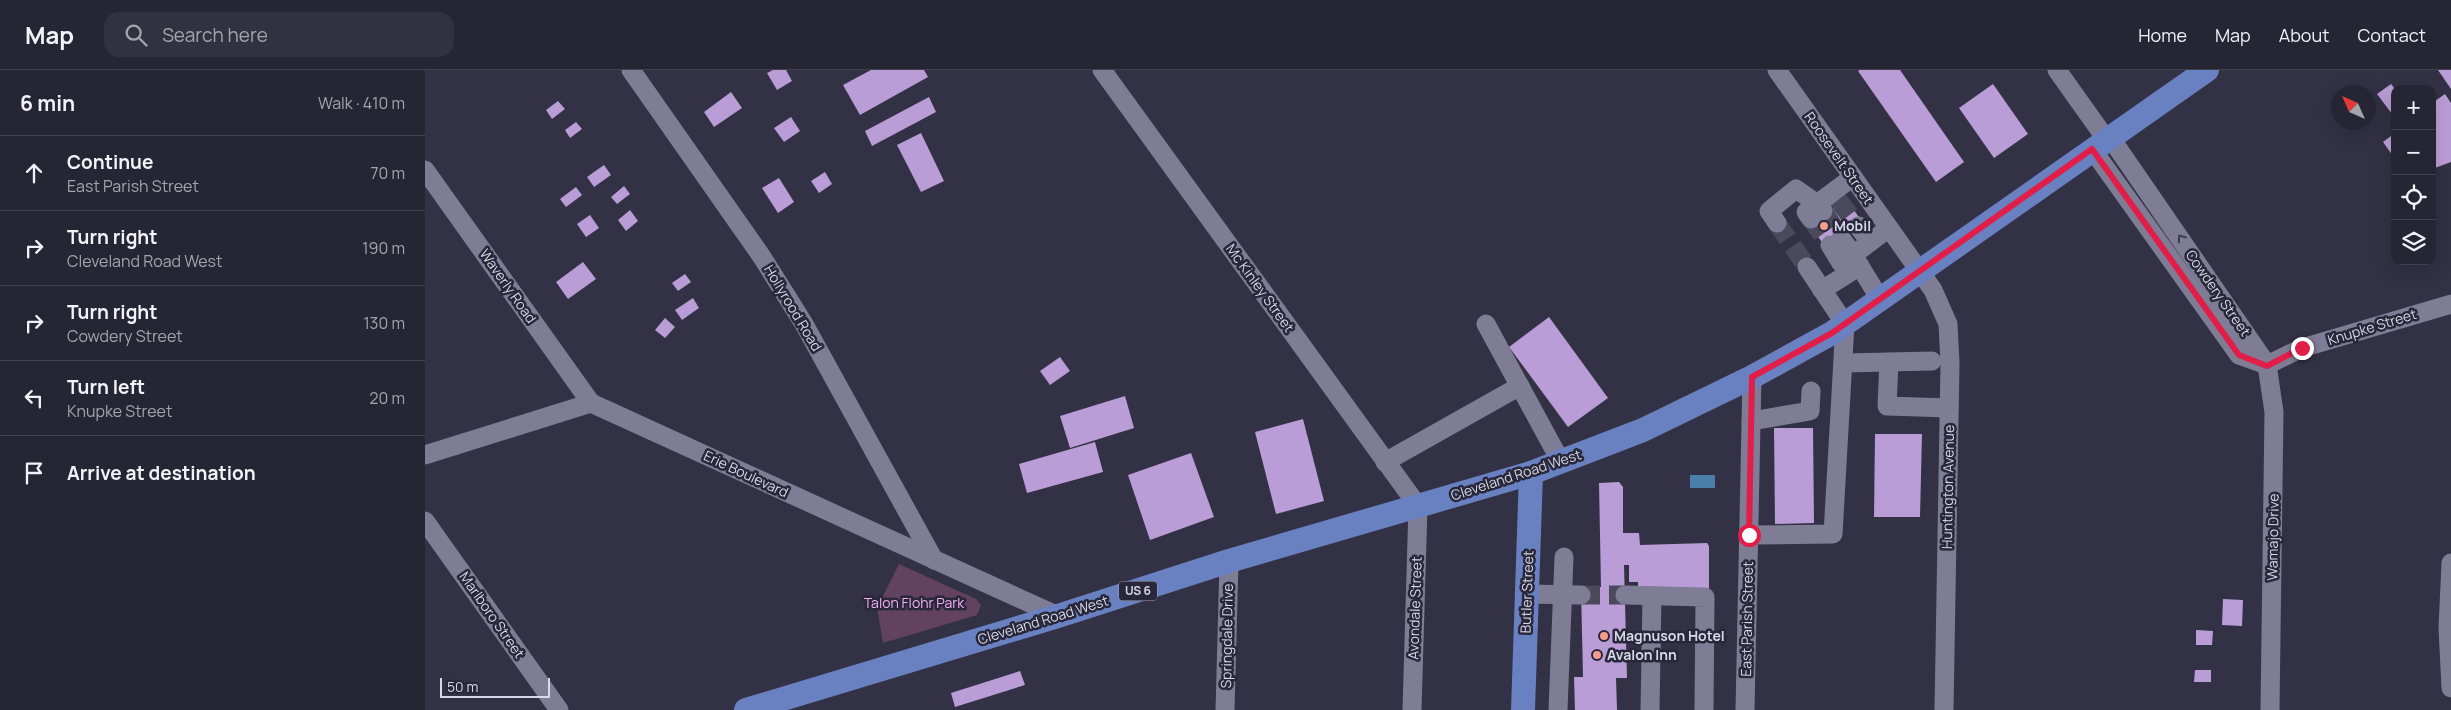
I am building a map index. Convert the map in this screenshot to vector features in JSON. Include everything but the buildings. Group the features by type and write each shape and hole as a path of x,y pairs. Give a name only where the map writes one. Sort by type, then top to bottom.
{"main road":[{"name":"Cleveland Road West","path":"746,710 1059,616 1229,561 1531,473 1643,430 1752,377 1845,324 2207,70"},
{"name":"Butler Street","path":"1523,710 1531,473"}],"street":[{"name":"Hollyrood Road","path":"631,70 762,257 804,324 934,560"},
{"name":"Mc Kinley Street","path":"1102,70 1418,506"},
{"name":"Roosevelt Street","path":"1777,70 1919,271"},
{"name":"Cowdery Street","path":"2057,70 2103,142 2267,366"},
{"name":"Waverly Road","path":"425,170 591,403"},
{"path":"1773,216 1796,189 1817,211 1853,177"},
{"path":"1858,226 1870,242"},
{"path":"1822,290 1856,260 1870,242 1889,228"},
{"path":"1836,242 1856,260 1880,299"},
{"path":"1749,535 1833,534 1845,324 1807,267"},
{"name":"Huntington Avenue","path":"1919,271 1937,298 1948,324 1949,408 1944,710"},
{"name":"Knupke Street","path":"2267,366 2302,348 2451,304"},
{"path":"1485,324 1561,462"},
{"path":"1844,363 1932,361"},
{"path":"1889,362 1887,406 1949,408"},
{"name":"Wamajo Drive","path":"2267,366 2274,412 2270,710"},
{"name":"East Parish Street","path":"1745,710 1752,377"},
{"path":"1385,462 1520,386"},
{"path":"1751,421 1810,411 1811,390"},
{"name":"Erie Boulevard","path":"591,403 1059,616"},
{"path":"425,455 591,403"},
{"name":"Avondale Street","path":"1412,710 1418,506"},
{"name":"Marlboro Street","path":"425,521 559,710"},
{"path":"1558,710 1572,595 1564,557"},
{"name":"Springdale Drive","path":"1225,710 1229,561"},
{"path":"2451,563 2448,628 2451,688"},
{"path":"1527,594 1572,595"},
{"path":"1625,595 1705,597 1704,710"},
{"path":"1650,710 1652,596"}],"green space":[{"name":"Talon Flohr Park","path":"899,564 976,599 981,605 977,615 883,643 877,608"}],"water":[{"path":"1690,475 1715,475 1715,488 1690,488"}],"tunnel":[{"path":"1838,200 1858,226"},
{"path":"1823,211 1841,238"},
{"path":"1811,219 1830,245"},
{"path":"1777,223 1807,267"},
{"path":"1581,595 1625,595"}],"place":[{"name":"Mobil","path":"1824,226"},
{"name":"Magnuson Hotel","path":"1604,636"},
{"name":"Avalon Inn","path":"1597,655"}],"route":[{"path":"1749,535 1752,377 1832,333 2092,149 2239,355 2267,366 2302,348"}]}
